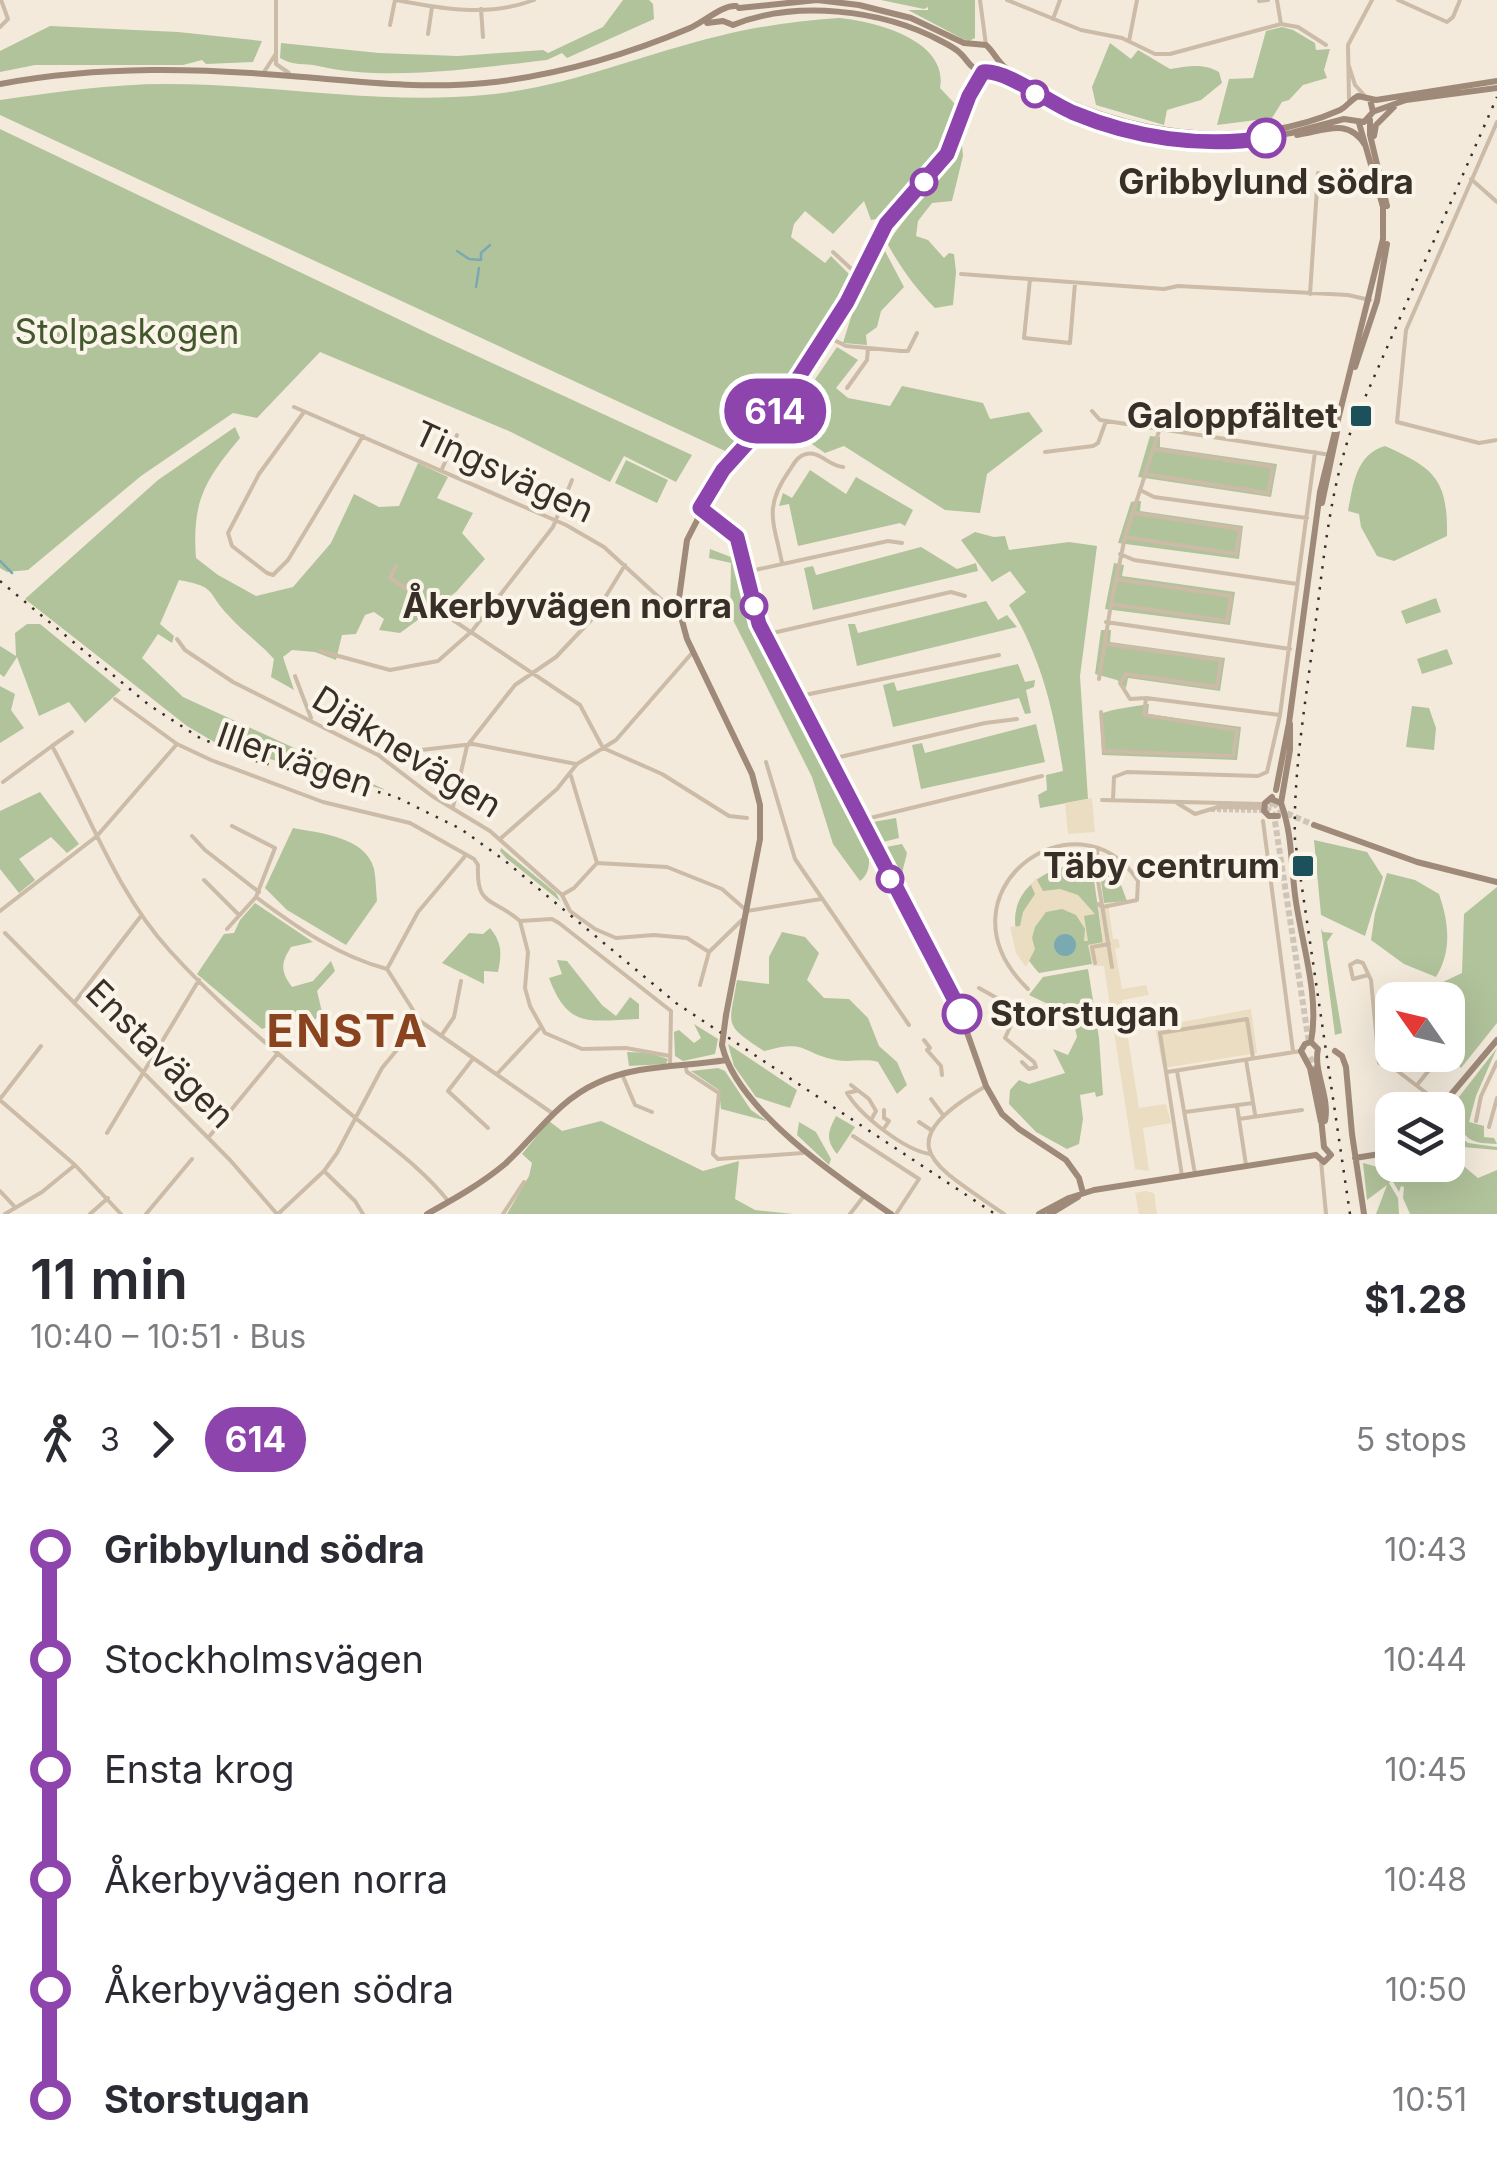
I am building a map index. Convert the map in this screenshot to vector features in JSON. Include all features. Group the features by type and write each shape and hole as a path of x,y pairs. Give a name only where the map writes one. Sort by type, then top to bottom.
{"main road":[{"path":"692,27 731,4 817,0 859,5 911,18 973,44 986,45 1003,66 1074,104 1163,129 1193,132 1253,131 1288,125 1348,103 1354,97 1497,85"},
{"path":"731,4 741,20"},
{"path":"723,21 731,4"},
{"path":"147,69 451,86 525,77 723,21 733,25 790,9 846,11 921,31 960,52 971,67 1066,110 1134,132 1210,142 1341,126 1355,132 1371,153"},
{"path":"965,59 964,53 973,44"},
{"path":"894,1214 808,1152 754,1102 726,1060 722,1044 726,1015 760,839 757,789 692,652 678,606 686,540 700,508 723,470 770,418 825,336 847,302 886,224 947,154 969,96 995,58"},
{"path":"969,96 971,67"},
{"path":"0,84 55,73 147,69 342,80"},
{"path":"1276,136 1355,121 1398,103 1497,85"},
{"path":"1367,97 1371,153"},
{"path":"1276,790 1330,455 1374,300 1388,220 1371,153 1348,103"},
{"path":"1371,153 1376,125 1398,103"},
{"path":"700,508 737,537 764,634 957,1004 986,1086 1011,1122 1066,1160 1079,1178 1083,1193"},
{"path":"1289,723 1267,803 1269,816 1283,820 1290,837"},
{"path":"1278,816 1290,750 1289,723"},
{"path":"1267,803 1282,805"},
{"path":"1282,805 1291,829 1313,1010 1311,1042"},
{"path":"1314,825 1417,862 1497,882"},
{"path":"1453,1092 1497,1040"},
{"path":"1311,1042 1297,1051 1306,1059 1324,1128"},
{"path":"1311,1042 1318,1048 1316,1058 1327,1112 1324,1128"},
{"path":"1335,1050 1346,1067 1354,1158 1364,1214"},
{"path":"1306,1059 1316,1058"},
{"path":"427,1214 504,1165 552,1113 589,1087 622,1074 726,1060"},
{"path":"1316,1070 1324,1128 1324,1147 1318,1158"},
{"path":"1038,1214 1083,1193 1246,1166 1330,1157 1324,1147"},
{"path":"1354,1158 1375,1155"},
{"path":"1050,1214 1083,1193"}],"street":[{"path":"0,27 8,19 2,0"},
{"path":"276,0 275,56 279,69 300,76"},
{"path":"390,25 396,0 447,11 534,0"},
{"path":"476,0 483,37"},
{"path":"980,0 986,45"},
{"path":"1007,0 1081,30 1129,40 1155,54 1170,54 1281,24 1298,28 1326,45"},
{"path":"1054,19 1060,0"},
{"path":"1129,40 1137,0"},
{"path":"1258,1 1268,0"},
{"path":"1277,0 1281,24"},
{"path":"1348,103 1351,36 1372,0"},
{"path":"1398,0 1447,22 1460,0"},
{"path":"428,34 432,8"},
{"path":"973,44 982,26"},
{"path":"260,74 269,68 275,56"},
{"path":"1347,62 1356,85 1367,97"},
{"path":"1497,122 1406,330 1397,422 1479,443 1497,440"},
{"path":"1310,294 1318,173"},
{"path":"1472,179 1497,202"},
{"path":"834,252 859,276"},
{"path":"962,274 1374,300"},
{"path":"1030,279 1024,338 1070,343 1075,282"},
{"path":"825,336 846,346 908,351 917,333"},
{"path":"847,388 867,360 868,348"},
{"name":"Tingsvägen","path":"294,407 442,469 592,539 664,602 678,606"},
{"path":"304,412 259,474 228,534 232,546 267,573 273,575 288,560 362,436"},
{"path":"1092,412 1106,421 1330,455"},
{"path":"1045,452 1098,444 1106,421"},
{"path":"1099,678 1120,554 1160,428"},
{"path":"442,469 458,435"},
{"path":"1146,474 1268,493 1273,467 1154,449"},
{"path":"1113,800 1114,776 1127,772 1262,776 1269,767 1290,649 1314,452"},
{"path":"782,564 772,510 776,489 799,457 808,454 843,467"},
{"path":"320,651 390,670 438,661 472,632 555,520 572,480"},
{"path":"1140,490 1154,497 1307,518"},
{"path":"1126,537 1236,554 1240,529 1133,514"},
{"path":"746,572 888,540 902,544"},
{"path":"1120,554 1134,560 1299,584"},
{"path":"453,809 467,746 506,694 556,657 592,618 624,564"},
{"path":"396,566 390,578 580,706 603,748 662,774 730,816 747,818"},
{"path":"1110,604 1227,621 1231,596 1115,580"},
{"path":"764,634 951,592 965,596"},
{"path":"1106,622 1290,649"},
{"name":"Djäknevägen","path":"177,639 192,656 233,682 378,755 500,839 562,894 570,911 595,929 616,938 676,935 709,952"},
{"path":"1105,644 1221,660 1217,686 1126,674 1120,682 1130,699 1280,715"},
{"path":"500,839 577,764 616,740 692,652"},
{"path":"795,697 999,655"},
{"path":"295,676 311,719"},
{"path":"1101,712 1104,752 1233,756 1237,730 1144,716 1146,698"},
{"name":"Illervägen","path":"115,699 177,744 211,760 323,802 410,822 466,855"},
{"path":"827,760 998,720 1017,719"},
{"path":"3,782 72,732"},
{"path":"0,911 97,836 177,744"},
{"path":"378,755 473,744 577,764"},
{"path":"52,746 141,916 199,980 430,1178 449,1202"},
{"path":"766,762 795,859 909,1026"},
{"path":"570,774 597,862"},
{"path":"859,821 1042,776"},
{"path":"1102,800 1267,803"},
{"path":"1173,801 1195,814 1218,807 1267,803"},
{"path":"1189,810 1196,802"},
{"path":"1166,1072 1297,1051 1263,821"},
{"path":"227,930 258,894 274,845 232,826"},
{"path":"192,836 258,894 338,950 387,969 420,1022 552,1113"},
{"path":"1028,989 1012,973 998,948 995,917 1004,886 1022,864 1048,849 1074,844 1098,849 1123,862 1138,881 1137,900 1100,905"},
{"path":"1098,849 1095,862 1100,905 1112,967"},
{"path":"387,969 418,912 466,855 478,865 477,888 482,897 520,921 559,923 671,1011 670,1066"},
{"path":"597,862 667,867 722,889 746,914"},
{"path":"562,894 574,888 597,862"},
{"path":"204,880 239,915"},
{"path":"700,985 709,952 746,914 821,899"},
{"path":"74,1004 141,916"},
{"path":"520,921 528,952 525,988 540,1028 557,1041 582,1050 626,1048 670,1056"},
{"name":"Enstavägen","path":"4,933 278,1214 324,1171 357,1119 382,1068 420,1022"},
{"path":"1095,964 1092,948 1109,944"},
{"path":"1368,975 1372,980 1375,1018"},
{"path":"107,1133 199,980"},
{"path":"440,1038 454,1017 461,980"},
{"path":"979,988 1018,1010 1005,1038 1036,1067 1028,1069 1022,1062"},
{"path":"1182,1176 1160,1033 1247,1018 1253,1058"},
{"path":"496,1074 540,1028"},
{"path":"924,1040 941,1066 942,1076"},
{"path":"42,1046 0,1100 75,1165 122,1214"},
{"path":"208,1138 279,1052"},
{"path":"472,1060 448,1091 488,1128"},
{"path":"1246,1060 1255,1116"},
{"path":"1476,1121 1481,1096 1497,1062"},
{"path":"684,1065 687,1072 719,1094 713,1154 718,1159 808,1152"},
{"path":"1178,1070 1195,1174"},
{"path":"1399,1072 1424,1092"},
{"path":"1416,1085 1427,1072"},
{"path":"622,1074 634,1105 652,1112"},
{"path":"986,1086 943,1115 931,1130 930,1154 937,1167 1004,1214"},
{"path":"884,1129 889,1121 875,1112 869,1099 853,1088 847,1093 871,1120 917,1152 930,1154"},
{"path":"931,1098 943,1115"},
{"path":"1490,1127 1497,1098"},
{"path":"1185,1112 1253,1103"},
{"path":"1236,1106 1246,1166"},
{"path":"884,1110 884,1118"},
{"path":"1239,1119 1302,1110"},
{"path":"871,1120 875,1112"},
{"path":"919,1122 931,1130"},
{"path":"854,1136 920,1179 894,1214"},
{"path":"1318,1158 1326,1214"},
{"path":"146,1214 192,1159"},
{"path":"5,1214 42,1192 75,1165"},
{"path":"324,1171 362,1214"},
{"path":"503,1214 524,1182"},
{"path":"0,1191 16,1207"},
{"path":"850,1214 864,1196"},
{"path":"90,1214 108,1198"}],"green space":[{"path":"623,0 649,0 654,19 567,58 562,53 547,60 462,70 373,73 280,58 281,43 458,56 543,50 548,53 603,27"},
{"path":"881,0 975,0 975,38 963,39 908,10 928,7"},
{"path":"839,18 889,29 921,46 940,71 940,88 955,104 942,143 881,218 871,220 864,201 833,234 805,211 794,224 791,237 825,263 831,256 852,277 806,360 725,451 0,115 0,100 145,84 405,98 484,95 544,86 734,32"},
{"path":"50,26 178,32 262,41 253,62 35,65 0,72 0,51"},
{"path":"1282,27 1315,43 1316,50 1330,49 1324,70 1327,78 1303,85 1282,102 1272,118 1217,125 1229,79 1253,78 1266,31"},
{"path":"1110,43 1131,59 1138,50 1170,69 1213,69 1219,72 1222,83 1201,100 1167,110 1164,125 1096,105 1092,87"},
{"name":"Stolpaskogen","path":"0,129 692,455 676,482 624,456 610,482 511,432 320,352 257,418 233,413 141,476 28,570 7,572 0,568"},
{"path":"962,145 952,201 932,203 918,221 916,236 928,240 944,258 954,254 953,305 935,308 887,243"},
{"path":"885,251 904,287 881,311 877,327 866,335 867,345 843,343 852,314"},
{"path":"837,347 858,360 836,388 848,398 890,406 902,386 983,403 990,419 1029,412 1043,431 987,474 980,513 945,510 844,446 825,453 784,425"},
{"path":"235,427 240,438 203,493 196,522 196,558 256,596 293,587 331,543 354,494 379,507 399,506 418,463 448,477 437,498 473,513 462,533 485,559 456,592 400,633 379,630 384,619 374,612 365,615 356,634 342,635 336,660 315,652 292,650 283,657 294,690 271,677 274,659 233,621 210,591 179,580 160,624 174,636 172,643 158,634 142,658 183,697 386,790 221,746 187,726 25,599 158,480"},
{"path":"1150,436 1160,437 1160,447 1277,464 1271,497 1138,477"},
{"path":"1385,446 1416,461 1435,478 1447,517 1447,536 1394,561 1377,556 1361,527 1359,514 1348,511 1362,463"},
{"path":"626,460 668,480 657,503 615,483"},
{"path":"810,470 846,494 856,477 913,510 905,526 900,523 798,546 789,504 779,506 783,493 792,498"},
{"path":"1141,501 1140,511 1243,526 1239,559 1118,543 1131,502"},
{"path":"975,532 1005,536 1009,550 1069,542 1097,546 1080,676 1088,799 1040,808 1038,795 1047,790 1046,775 1063,771 1045,685 1030,644 1009,605 1026,592 1010,571 992,582 961,540"},
{"path":"921,547 957,569 976,563 978,571 813,610 804,568 813,566 816,575"},
{"path":"710,549 736,559 750,622 868,845 868,869 860,881 833,844 812,777 730,614 731,563 709,558"},
{"path":"1114,563 1124,565 1122,576 1235,592 1230,625 1105,609"},
{"path":"1436,598 1441,612 1406,624 1401,611"},
{"path":"986,601 998,620 1007,615 1017,627 857,666 848,624 855,624 858,633"},
{"path":"27,624 40,624 121,690 85,723 69,702 39,716 17,657 4,677 0,674 0,646 16,656 15,633"},
{"path":"1101,630 1111,630 1110,642 1225,658 1220,691 1128,678 1126,688 1117,680 1095,674"},
{"path":"1447,649 1453,664 1422,674 1417,659"},
{"path":"1018,664 1025,682 1035,680 1034,687 1026,690 1031,713 1025,714 1019,698 893,727 883,685 894,682 897,691"},
{"path":"0,686 15,694 11,710 24,728 0,743"},
{"path":"1149,704 1148,714 1241,727 1237,760 1102,755 1100,714"},
{"path":"1412,706 1429,708 1436,728 1434,750 1406,747"},
{"path":"1036,724 1045,762 921,789 912,745 922,743 925,753"},
{"path":"40,792 79,844 67,853 51,837 19,859 35,880 19,893 0,869 0,811"},
{"path":"896,818 899,838 879,843 871,828 873,822"},
{"path":"293,828 352,843 369,858 374,869 377,901 346,945 287,910 265,888"},
{"path":"1314,840 1367,852 1383,877 1365,936 1321,915"},
{"path":"902,844 907,853 901,877 897,878 881,848"},
{"path":"501,848 556,893 560,901 506,858"},
{"path":"1072,865 1092,866 1103,943 1089,945 1092,964 1039,973 1018,939 1017,907 1035,881"},
{"path":"1099,867 1121,885 1127,901 1104,903"},
{"path":"1387,873 1415,880 1439,894 1447,937 1445,957 1436,977 1404,964 1371,940"},
{"path":"1497,887 1497,1023 1465,1063 1465,982 1443,982 1462,973 1464,914"},
{"path":"255,903 313,942 291,947 285,958 284,972 292,987 313,981 331,961 335,971 317,991 322,1012 308,1027 293,1017 262,1029 197,974 224,934 234,933"},
{"path":"490,928 499,944 500,959 498,972 484,971 484,984 442,963 469,933 483,934"},
{"path":"1321,928 1333,933 1327,942 1342,1033 1335,1035"},
{"path":"782,932 805,937 819,953 807,980 824,998 849,999 868,1018 879,1046 897,1062 907,1085 897,1094 878,1062 836,1060 796,1046 764,1051 735,1029 731,1016 737,980 769,984 769,957"},
{"path":"557,960 567,961 602,1005 616,1016 630,997 639,1004 639,1019 595,1020 574,1015 549,978 562,974"},
{"path":"1088,969 1103,1095 1080,1095 1083,1119 1079,1144 1067,1149 1036,1132 1009,1104 1010,1090 1019,1080 1029,1084 1065,1073 1053,1049 1068,1055 1077,1037 1075,1028 1069,1026 1073,1016 1029,995 1043,977"},
{"path":"694,1024 718,1039 715,1054 683,1061 675,1056 674,1032 679,1030 694,1043 701,1038"},
{"path":"728,1044 797,1090 790,1108 756,1097 734,1066"},
{"path":"1497,1048 1469,1122 1484,1126 1484,1137 1494,1138 1497,1144 1467,1137 1463,1092"},
{"path":"627,1052 668,1059 666,1064 629,1066"},
{"path":"691,1071 725,1071 751,1110 767,1121 721,1109 719,1090"},
{"path":"836,1116 855,1127 837,1154 829,1135"},
{"path":"549,1121 562,1131 601,1121 703,1171 739,1161 735,1199 755,1210 793,1214 507,1214 529,1176 532,1163 522,1154"},
{"path":"799,1122 816,1132 831,1159 829,1165 797,1135"},
{"path":"1465,1141 1497,1147 1465,1147"},
{"path":"1363,1163 1375,1166 1375,1182 1390,1182 1398,1198 1399,1214 1376,1214 1387,1185 1367,1200"},
{"path":"1465,1167 1478,1178 1497,1170 1497,1214 1410,1214 1403,1198 1404,1187 1399,1192 1393,1182 1465,1182"}],"shaded area":[{"path":"1092,798 1095,832 1068,834 1065,803"},
{"path":"1036,878 1043,891 1060,889 1078,895 1095,914 1084,916 1088,941 1084,941 1085,929 1076,915 1062,909 1046,912 1035,927 1035,949 1026,967 1016,953 1010,927 1020,926 1023,912 1035,894 1031,885"},
{"path":"1108,903 1113,939 1118,939 1120,947 1115,949 1122,989 1146,985 1149,995 1122,1000 1139,1108 1166,1104 1171,1123 1143,1128 1149,1171 1135,1169 1104,966 1093,966 1088,945 1103,942 1098,905"},
{"path":"1251,1009 1257,1053 1163,1068 1155,1027"},
{"path":"1135,1193 1154,1193 1157,1214 1139,1214"}],"water":[{"path":"1065,934 1073,937 1073,953 1065,956 1057,953 1054,945 1057,937"}],"waterway":[{"path":"457,251 469,259 481,260 481,253 490,245"},
{"path":"476,287 479,268"},
{"path":"0,561 12,573"}],"tunnel":[{"path":"1274,802 1266,808 1274,815 1309,1043"},
{"path":"1274,802 1279,810 1314,825"},
{"path":"1211,810 1262,811"},
{"path":"1310,1057 1316,1069"}],"railway":[{"path":"1350,1214 1295,840 1298,766 1323,559 1338,478 1353,425 1497,97"},
{"path":"0,581 149,705 200,738 256,761 394,796 461,829 676,1003 995,1214"}],"bus line":[{"name":"614","path":"962,1014 759,624 737,537 700,508 723,470 793,386 847,302 886,224 938,168 955,139 969,96 983,72 1000,74 1076,114 1134,132 1195,141 1266,138"}],"place":[{"name":"Gribbylund södra","path":"1266,138"},
{"name":"Galoppfältet","path":"1361,416"},
{"name":"Åkerbyvägen norra","path":"754,606"},
{"name":"Täby centrum","path":"1303,866"},
{"name":"Storstugan","path":"962,1014"}],"district":[{"name":"ENSTA","path":"348,1031"}]}
